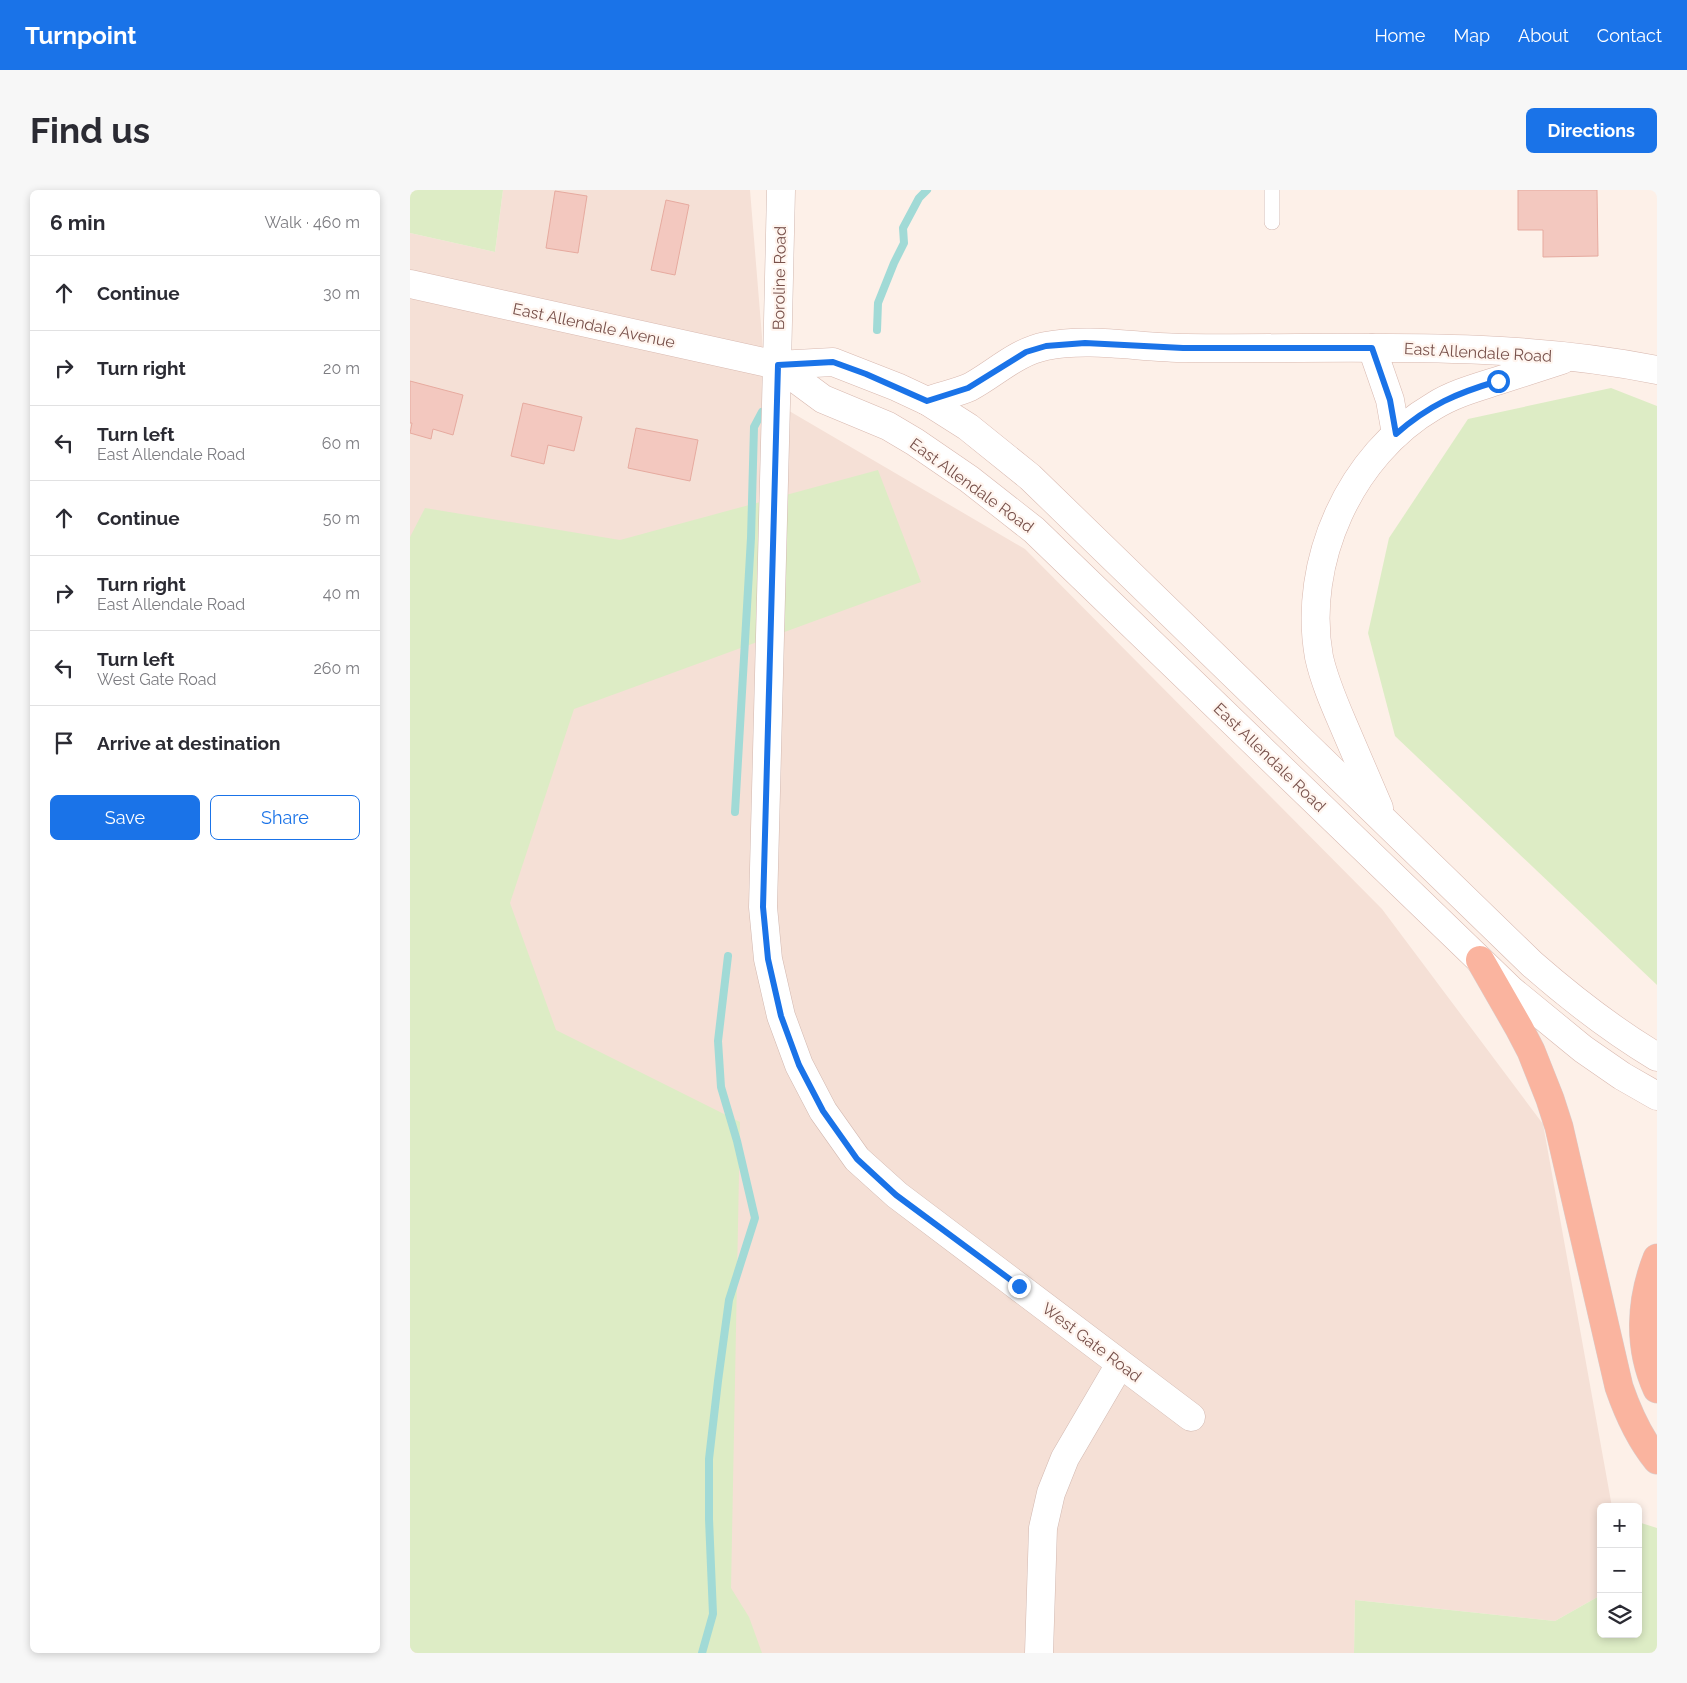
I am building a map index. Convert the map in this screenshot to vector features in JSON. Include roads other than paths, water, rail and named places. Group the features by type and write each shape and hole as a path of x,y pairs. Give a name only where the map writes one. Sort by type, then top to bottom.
{"highway":[{"path":"1480,960 1519,1028 1550,1099 1561,1136 1619,1387 1639,1434 1657,1460"},
{"path":"1657,1258 1647,1287 1643,1324 1644,1345 1657,1389"}],"main road":[{"name":"Boroline Road","path":"778,365 781,190"},
{"name":"East Allendale Avenue","path":"410,284 778,365"},
{"name":"East Allendale Road","path":"927,401 968,388 1026,352 1046,346 1066,344 1119,344 1183,348 1472,349 1612,361 1657,370"},
{"path":"1372,348 1390,400 1396,434"},
{"path":"1383,819 1327,684 1320,657 1316,630 1316,600 1326,545 1336,520 1362,473 1376,455 1414,418 1434,405 1455,395 1574,357"},
{"path":"778,365 833,362 874,377 927,401 968,427 1030,477 1500,934 1568,995 1604,1023 1657,1057"},
{"name":"East Allendale Road","path":"778,365 823,398 888,426 915,442 970,479 1034,530 1512,990 1583,1050 1657,1096"},
{"name":"West Gate Road","path":"778,365 763,907 768,959 781,1016 799,1065 823,1111 857,1159 896,1195 1191,1417"},
{"path":"1039,1653 1043,1528 1051,1493 1065,1458 1120,1364"}],"lane":[{"path":"1272,190 1272,222"}],"waterway":[{"path":"877,330 878,303 904,243 903,228 919,198 927,190"},
{"path":"735,812 751,538 754,427 762,412"},
{"path":"702,1653 713,1614 709,1519 709,1459 718,1381 729,1300 755,1218 737,1141 721,1087 718,1041 728,956"}]}
